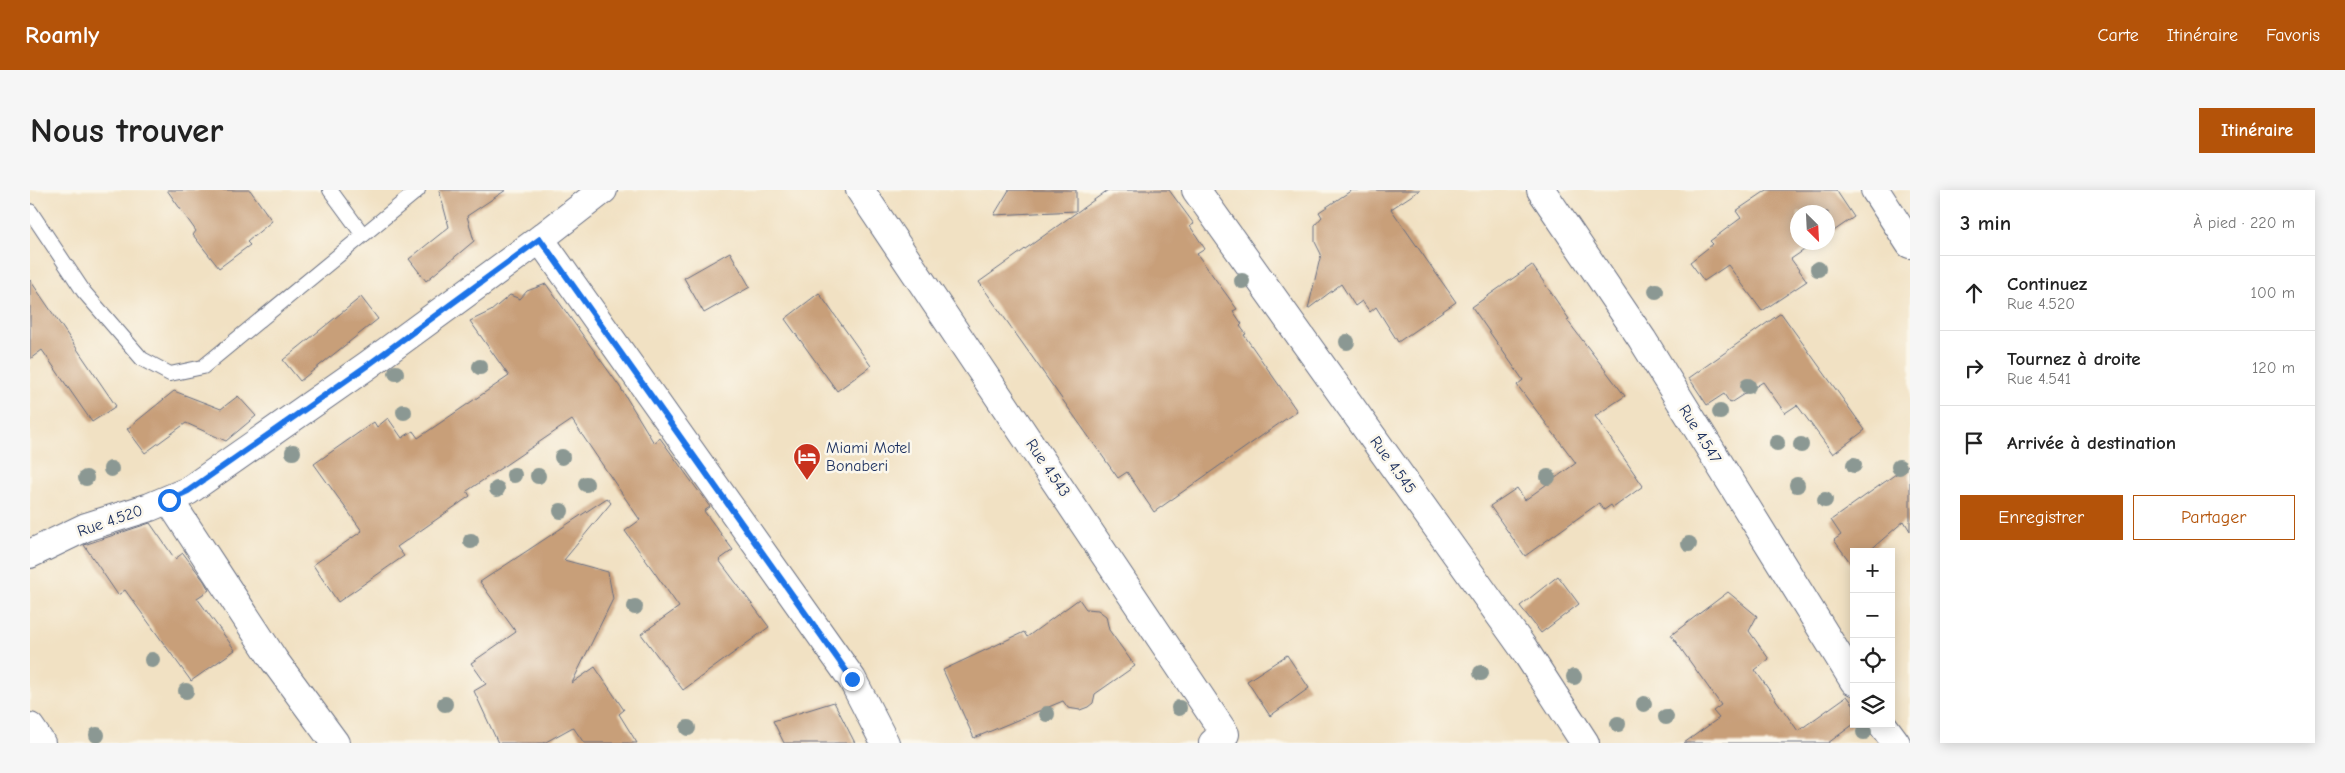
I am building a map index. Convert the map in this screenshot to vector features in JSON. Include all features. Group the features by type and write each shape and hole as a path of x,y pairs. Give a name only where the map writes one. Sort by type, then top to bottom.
{"street":[{"name":"Rue 4.520","path":"30,554 86,527 169,500 188,491 360,370 540,239 603,190"},
{"name":"Rue 4.543","path":"860,190 1223,740"},
{"name":"Rue 4.545","path":"1196,190 1524,649 1585,743"},
{"name":"Rue 4.547","path":"1540,190 1642,339 1850,675"},
{"path":"1875,190 1902,215 1910,244"},
{"path":"540,239 852,679 885,743"},
{"path":"169,500 274,660 334,743"},
{"path":"30,727 41,743"},
{"path":"1885,728 1896,743"}],"lane":[{"path":"330,190 363,235"},
{"path":"30,211 84,292 142,359 170,374 203,367 418,190"}],"building":[{"path":"167,190 250,190 272,221 247,242 250,245 219,268 193,235 196,231"},
{"path":"439,190 506,190 467,216 474,241 426,281 409,259 449,227"},
{"path":"1009,190 1076,190 1076,211 994,215"},
{"path":"1108,190 1169,190 1194,224 1190,226 1205,249 1197,254 1237,309 1233,311 1242,324 1240,326 1246,334 1244,335 1297,411 1154,512 1127,472 1118,478 979,282"},
{"path":"1352,190 1420,190 1391,209 1456,302 1398,342 1376,307 1370,312 1362,301 1355,306 1341,284 1308,309 1321,254 1315,242 1315,225 1322,217 1319,212"},
{"path":"1767,190 1836,190 1854,217 1835,230 1835,205 1790,205 1790,250 1804,250 1791,259 1807,281 1762,311 1728,265 1704,281 1690,262 1713,244 1710,241 1741,218 1736,211"},
{"path":"730,252 750,287 704,313 684,278"},
{"path":"1532,265 1569,319 1567,320 1625,396 1595,416 1643,486 1613,508 1611,505 1604,510 1599,503 1525,556 1490,506 1517,488 1525,500 1576,463 1517,385 1523,380 1472,307"},
{"path":"30,280 116,406 92,422 42,350 30,359"},
{"path":"546,284 620,387 654,443 660,438 710,507 704,511 733,550 719,560 769,627 683,690 641,634 679,607 625,531 640,520 572,420 467,491 470,496 397,547 404,556 338,602 313,565 362,531 314,464 374,422 377,427 388,418 402,438 413,431 418,438 509,376 470,321 491,311 510,295 520,299 527,291"},
{"path":"819,293 871,366 837,391 785,319"},
{"path":"361,297 378,319 300,381 283,360"},
{"path":"1781,313 1865,430 1833,454 1797,405 1785,413 1763,382 1730,403 1724,394 1707,405 1689,378"},
{"path":"174,391 221,409 238,396 256,416 226,441 186,423 145,453 127,429"},
{"path":"1910,464 1910,531 1904,521 1873,548 1850,548 1850,562 1834,540 1841,535 1831,520"},
{"path":"607,498 611,503 564,560 608,572 613,599 572,683 595,667 624,710 619,714 637,743 584,743 573,727 544,743 498,743 474,691 486,684 471,663 516,632 480,582"},
{"path":"150,523 175,559 183,553 204,581 209,590 197,598 235,650 191,681 125,590 118,595 84,545"},
{"path":"1558,576 1579,604 1541,633 1520,606"},
{"path":"1728,592 1757,616 1749,631 1769,659 1755,670 1798,731 1847,696 1850,700 1850,727 1828,743 1684,743 1719,718 1713,711 1721,705 1671,635"},
{"path":"1079,599 1086,609 1098,610 1106,616 1109,630 1135,666 1095,694 1093,703 1088,707 1080,710 1068,708 1063,701 974,738 943,670 1024,632 1027,637"},
{"path":"1287,655 1309,688 1270,716 1247,681"},
{"path":"834,702 855,743 784,743 773,721"}],"place":[{"name":"Miami Motel Bonaberi","path":"807,481"}],"route":[{"path":"169,500 188,491 368,365 540,239 852,679"}]}
